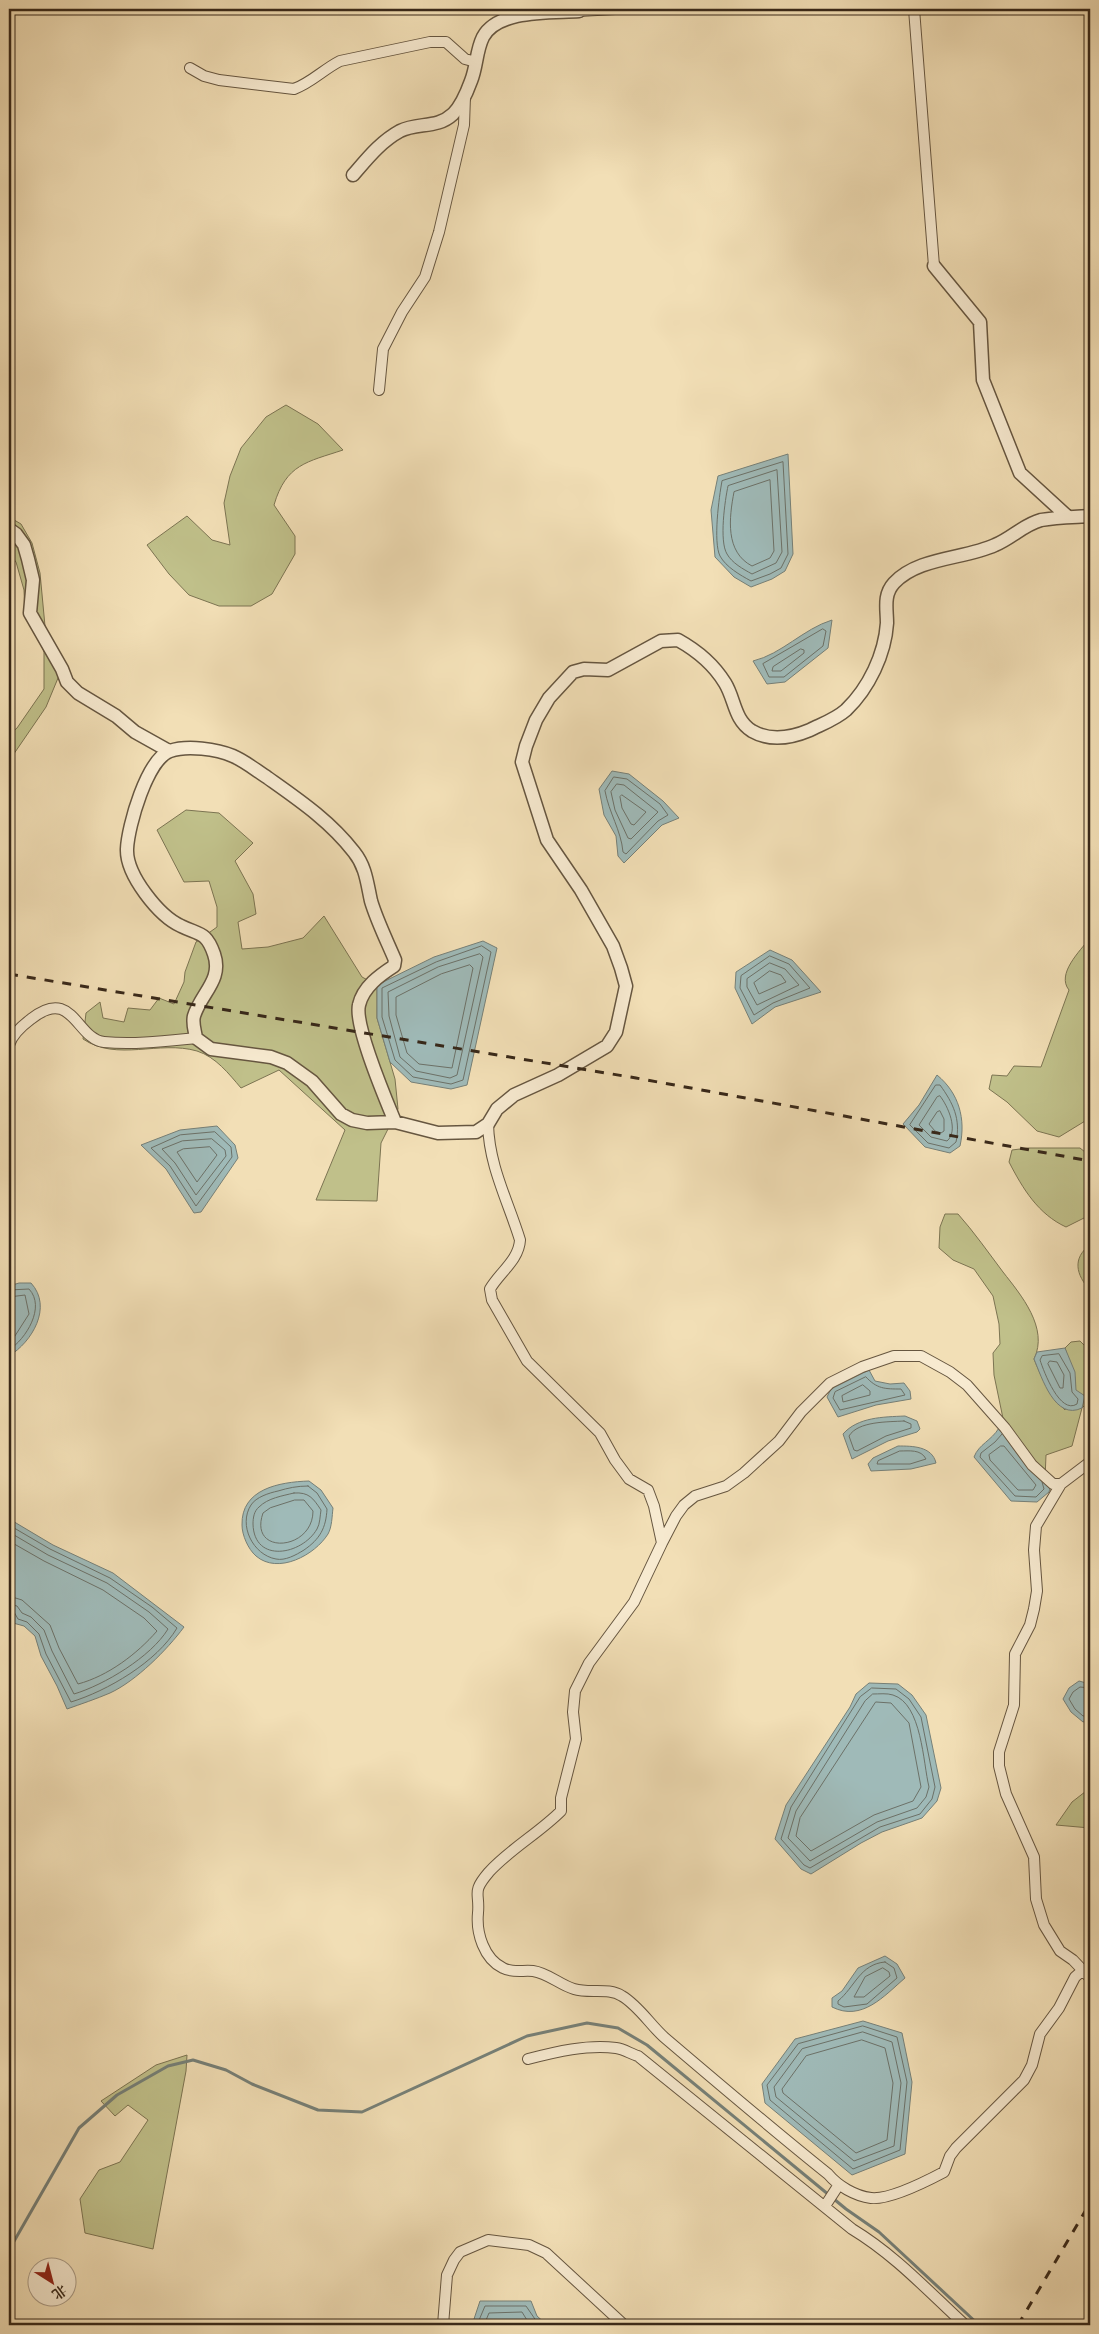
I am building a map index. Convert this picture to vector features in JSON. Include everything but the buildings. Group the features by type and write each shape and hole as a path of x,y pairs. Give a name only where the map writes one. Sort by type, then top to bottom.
{"street":[{"path":"353,175 376,148 401,131 439,124 453,114 465,96 479,47 485,34 504,20 519,15 615,9"},
{"path":"914,9 934,266 980,322 983,380 1020,473 1068,517"},
{"path":"190,68 204,76 219,80 294,89 305,85 327,67 340,61 430,42 446,42 465,59 476,62"},
{"path":"379,390 383,349 402,312 425,277 439,232 462,132 466,110 465,96"},
{"path":"9,1045 25,1024 39,1012 51,1008 63,1010 92,1036 102,1042 139,1042 196,1038 211,1049 271,1057 287,1063 312,1080 341,1114 352,1120 367,1123 395,1122 438,1133 476,1132 488,1124 496,1109 514,1095 558,1075 606,1046 616,1032 626,986 613,946 581,890 547,840 522,762 536,720 560,684 573,672 584,669 608,670 662,641 678,640 703,658 725,683 737,716 751,731 771,739 805,732 845,711 861,693 879,660 884,642 887,624 886,596 893,584 902,576 955,555 996,545 1022,528 1034,523 1068,517 1090,516"},
{"path":"9,529 16,534 24,545 28,559 33,580 30,613 67,682 78,692 116,716 135,732 169,751 210,750 233,756 321,816 355,853 367,875 371,901 395,960 394,966 376,979 358,1006 362,1029 395,1122"},
{"path":"169,751 153,768 144,783 136,802 127,850 132,871 142,888 164,914 182,926 195,930 208,939 214,955 216,968 211,988 194,1016 196,1038"},
{"path":"488,1124 489,1141 495,1168 520,1240 520,1250 490,1289 492,1300 527,1361 600,1433 629,1479 648,1490 654,1506 662,1543"},
{"path":"1061,1484 1053,1484 1046,1479 967,1385 950,1372 921,1356 894,1356 862,1367 830,1383 801,1412 779,1441 744,1473 726,1486 695,1496 684,1505 676,1516 634,1602 589,1664 575,1691 573,1712 576,1739 561,1798 561,1810 549,1823 490,1872 476,1893 478,1913 476,1922 480,1938 492,1961 504,1969 533,1971 572,1989 607,1991 622,1996 659,2033 746,2108 828,2174 838,2186 871,2198 918,2185 944,2172 950,2156 956,2148 1024,2080 1032,2065 1040,2034 1059,2008 1075,1977 1083,1970"},
{"path":"1090,1462 1061,1484 1036,1526 1034,1550 1037,1591 1030,1625 1015,1654 1014,1705 999,1752 999,1766 1006,1794 1034,1857 1036,1899 1044,1925 1060,1951 1090,1978"},
{"path":"528,2060 562,2050 617,2048 638,2056 852,2229 881,2246 913,2274 965,2325"},
{"path":"825,2206 838,2186"},
{"path":"443,2325 447,2275 454,2260 465,2249 488,2240 522,2243 546,2253 624,2325"}],"green space":[{"path":"286,405 318,424 343,450 300,467 285,481 279,491 274,505 295,536 295,554 272,594 251,606 219,606 189,595 169,574 147,545 187,516 212,540 230,545 224,503 230,476 241,448 266,417"},
{"path":"9,517 21,524 32,543 40,573 45,626 63,666 46,707 9,761 9,735 17,728 44,689 44,652 38,635 25,616 24,590 16,562 9,553"},
{"path":"186,810 219,813 253,843 235,861 253,894 256,914 238,922 242,949 268,947 303,938 324,916 362,977 377,985 377,1018 395,1079 398,1109 381,1143 377,1201 316,1200 345,1130 279,1070 241,1088 216,1062 197,1051 183,1048 110,1049 96,1046 83,1039 86,1013 100,1002 103,1018 124,1022 128,1008 150,1010 159,998 174,1004 184,982 185,972 196,942 217,927 217,907 209,881 184,882 157,830"},
{"path":"1090,938 1090,1118 1059,1137 1037,1131 1007,1102 989,1089 992,1075 1007,1076 1014,1066 1041,1067 1069,990 1065,977 1067,970"},
{"path":"1028,1148 1080,1148 1090,1156 1090,1219 1086,1217 1066,1227 1047,1215 1032,1200 1009,1162 1012,1150"},
{"path":"945,1214 958,1214 1025,1301 1036,1324 1038,1336 1038,1347 1034,1359 1047,1387 1065,1410 1074,1391 1075,1379 1065,1348 1071,1342 1080,1341 1090,1351 1090,1400 1082,1408 1072,1446 1046,1455 1045,1479 1005,1428 994,1375 993,1353 1000,1344 999,1324 993,1296 974,1269 953,1260 939,1248 940,1227"},
{"path":"1090,1245 1090,1290 1079,1273 1078,1261 1080,1255"},
{"path":"1090,1788 1090,1828 1056,1825 1072,1802"},
{"path":"187,2055 186,2071 153,2249 85,2233 80,2199 99,2170 120,2162 148,2120 128,2105 115,2116 101,2101 156,2065"}],"water":[{"path":"788,454 793,554 785,571 772,579 751,587 734,577 715,557 711,510 718,476"},
{"path":"832,620 828,648 785,682 767,684 753,661 774,653 812,629"},
{"path":"612,771 629,774 663,801 679,818 662,825 624,863 618,856 616,836 604,815 599,789"},
{"path":"483,941 497,948 467,1085 451,1089 411,1082 390,1062 377,1018 377,985 434,957"},
{"path":"770,950 792,960 821,992 775,1007 752,1024 735,988 736,972"},
{"path":"937,1075 945,1082 956,1098 961,1116 962,1136 960,1146 950,1153 925,1147 903,1124 919,1105"},
{"path":"217,1126 235,1145 238,1158 201,1212 194,1213 166,1169 141,1145 180,1130"},
{"path":"19,1283 31,1283 37,1292 40,1313 32,1333 9,1356 9,1286"},
{"path":"1065,1348 1075,1372 1076,1390 1085,1396 1082,1408 1073,1410 1064,1408 1051,1396 1034,1359 1037,1352"},
{"path":"869,1370 875,1381 890,1384 904,1383 910,1391 911,1399 876,1405 838,1417 827,1397 831,1389"},
{"path":"905,1416 917,1421 920,1429 917,1432 888,1441 852,1459 843,1434 849,1428 871,1419"},
{"path":"999,1428 1045,1479 1050,1488 1049,1492 1037,1502 1011,1501 974,1457"},
{"path":"898,1446 926,1450 934,1457 936,1463 911,1469 871,1471 868,1464 873,1458"},
{"path":"309,1481 321,1490 333,1508 328,1534 314,1549 295,1560 275,1564 256,1556 248,1546 242,1529 243,1513 248,1503 264,1490 274,1486"},
{"path":"11,1520 53,1545 113,1573 184,1627 160,1655 130,1681 110,1693 67,1709 41,1656 35,1636 24,1626 13,1623 9,1605 9,1521"},
{"path":"1079,1681 1090,1684 1090,1720 1083,1722 1071,1712 1063,1699 1069,1688"},
{"path":"869,1683 898,1684 912,1695 926,1715 941,1788 937,1801 922,1818 882,1832 811,1874 801,1869 775,1839 786,1805 850,1707 856,1694"},
{"path":"885,1956 897,1964 905,1978 881,1999 863,2009 843,2011 832,2007 832,1998 842,1991 858,1968"},
{"path":"863,2021 902,2033 912,2082 905,2154 852,2175 765,2103 762,2084 795,2039"},
{"path":"480,2301 531,2301 537,2316 547,2325 472,2325"}],"waterway":[{"path":"9,2250 79,2128 117,2095 168,2066 193,2060 226,2070 252,2084 318,2110 362,2112 527,2036 587,2023 618,2028 647,2045 846,2209 879,2232 979,2325"}],"railway":[{"path":"9,974 636,1078 1090,1161"},
{"path":"1018,2325 1090,2203"}]}
